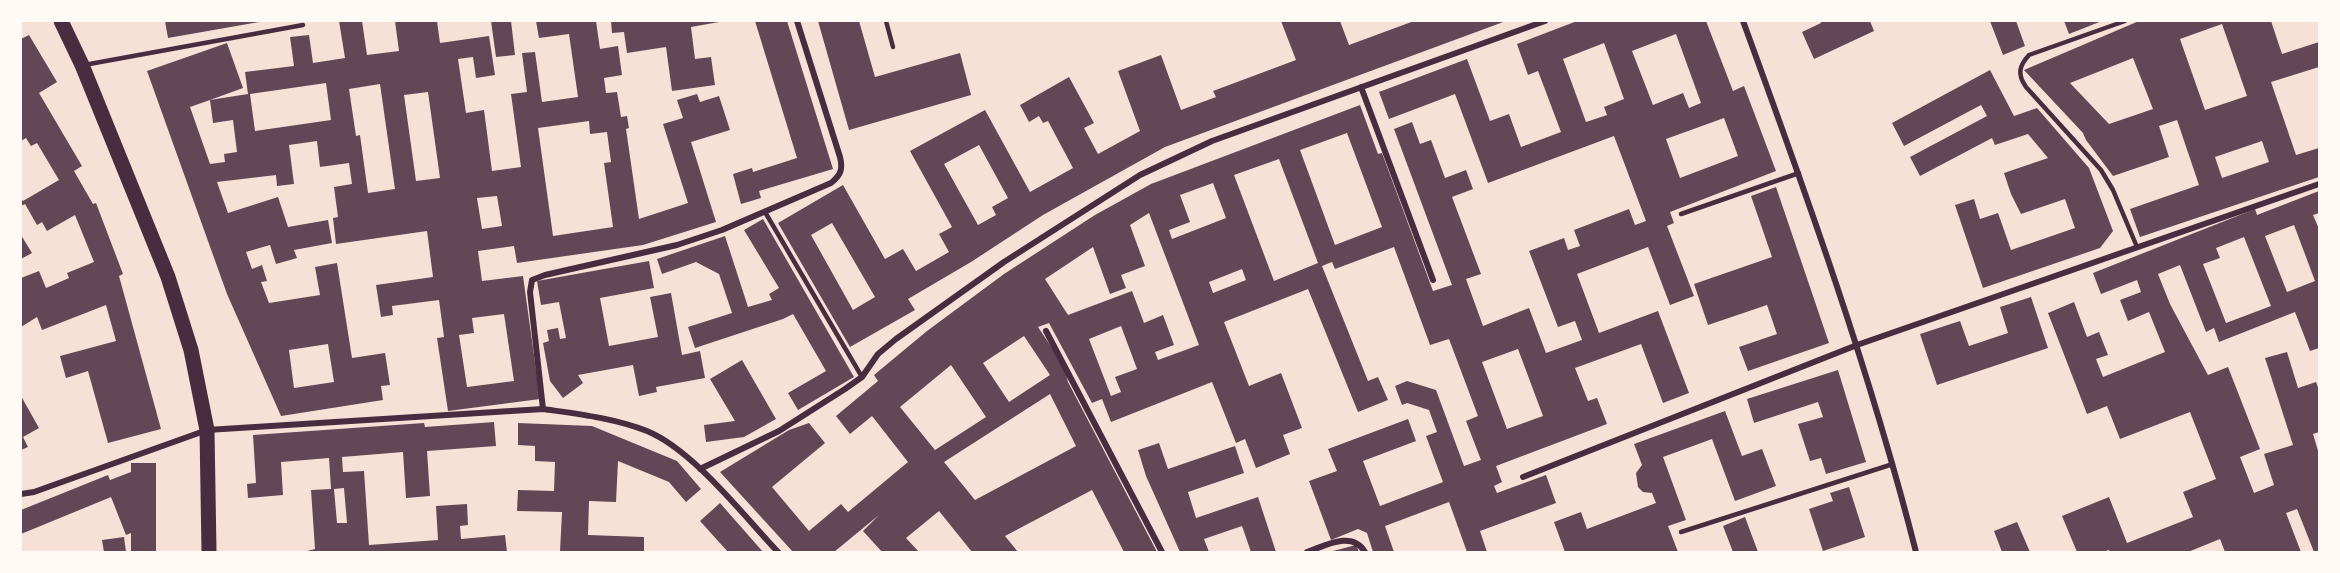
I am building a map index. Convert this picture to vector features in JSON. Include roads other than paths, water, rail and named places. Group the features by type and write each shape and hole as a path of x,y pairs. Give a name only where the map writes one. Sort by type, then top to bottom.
{"main road":[{"path":"61,21 168,277 190,350 207,430 209,552"}],"street":[{"path":"543,409 530,292 532,280 544,275 677,245 722,230 831,183 841,172 840,157 796,21"},
{"path":"700,469 779,430 862,377 878,354 896,339 1004,262 1140,175 1212,141 1545,21"},
{"path":"1743,21 1799,172 1857,345 1893,464 1916,552"},
{"path":"1361,87 1433,280"},
{"path":"1523,477 1857,345 2319,184"},
{"path":"1046,331 1162,552"},
{"path":"21,494 34,492 207,430 543,409 583,414 628,424 666,441 700,469 778,552"},
{"path":"1307,552 1347,540 1356,542 1365,552"}],"lane":[{"path":"886,21 893,47"},
{"path":"2124,21 2029,55 2019,70 2020,79 2101,170 2113,190 2137,247"},
{"path":"81,65 303,25"},
{"path":"1681,214 1799,172"},
{"path":"765,212 862,377"},
{"path":"1681,532 1893,464"}]}
